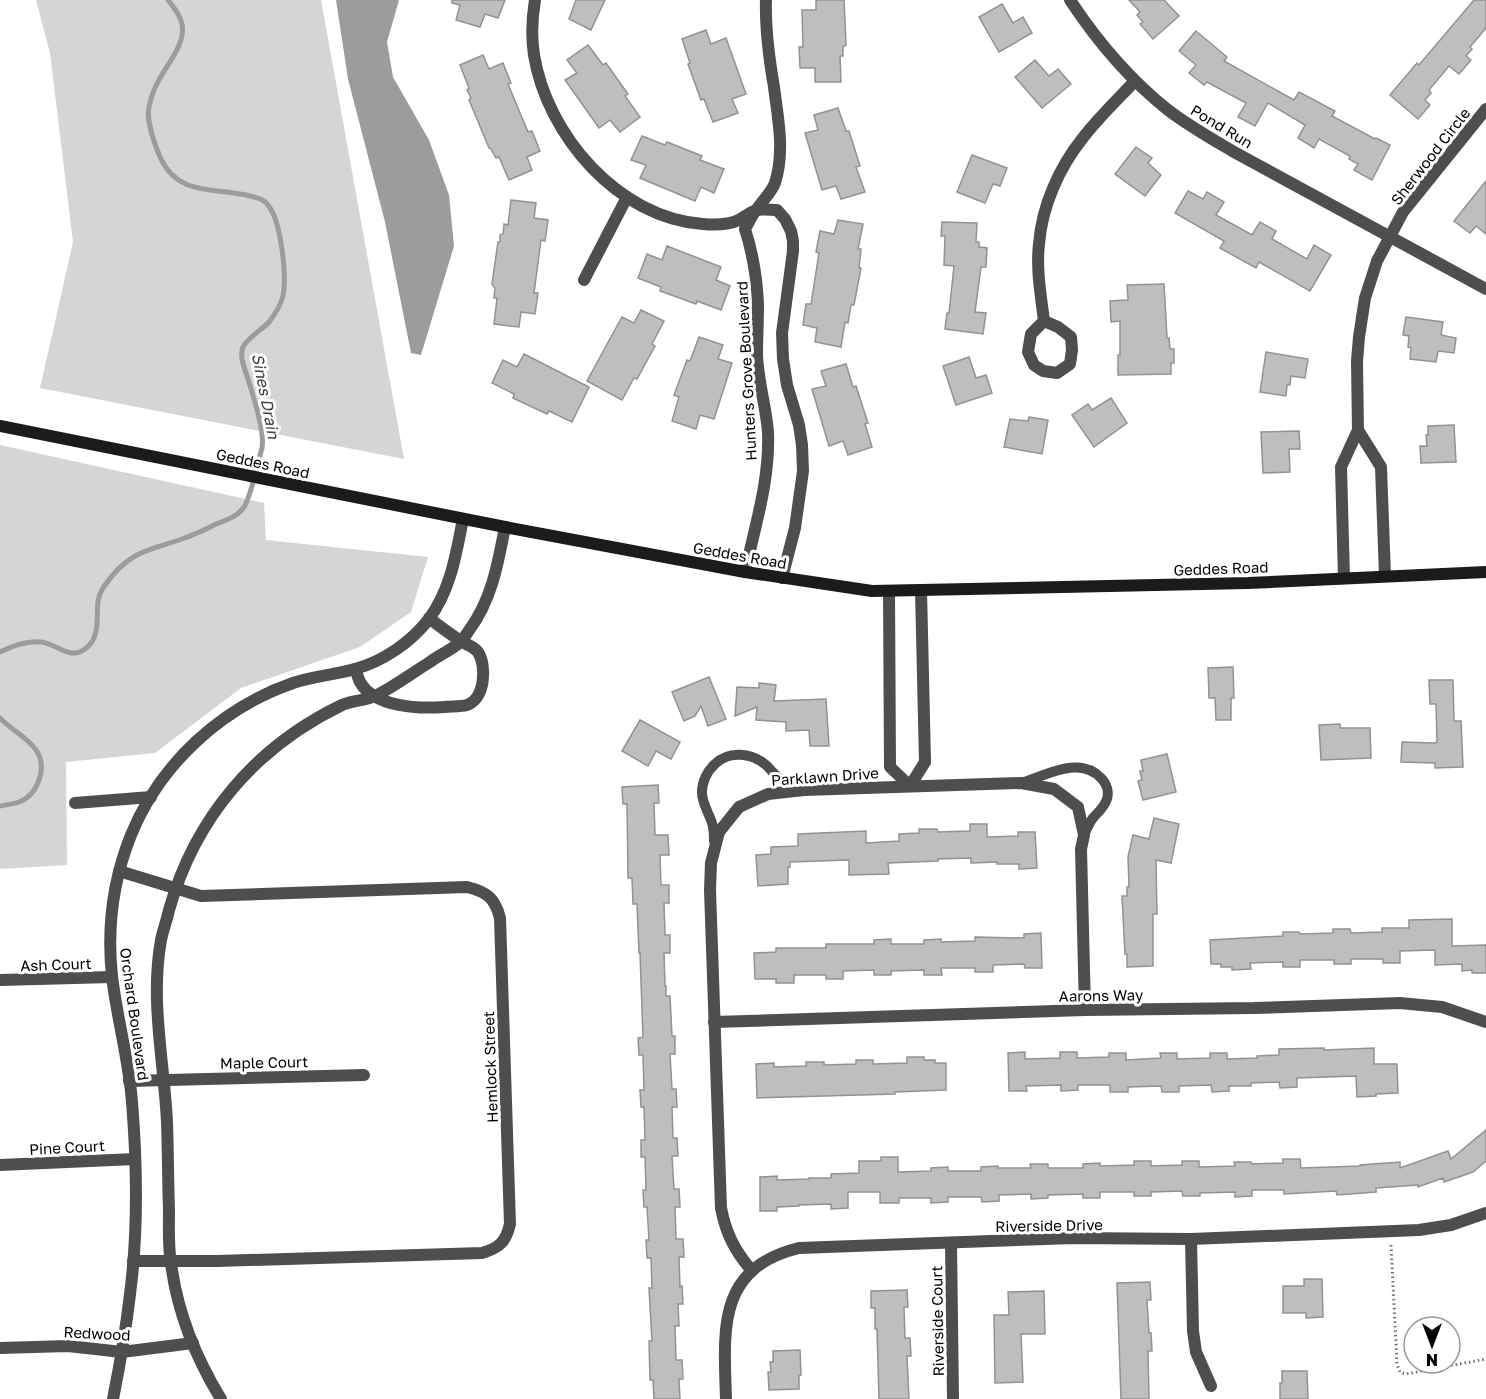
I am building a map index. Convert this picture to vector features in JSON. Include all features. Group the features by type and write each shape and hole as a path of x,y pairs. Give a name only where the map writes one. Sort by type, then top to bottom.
{"main road":[{"name":"Geddes Road","path":"0,426 505,527 745,572 872,591 1248,583 1486,572"}],"street":[{"path":"535,0 532,18 534,55 540,79 546,96 583,158 610,185 642,206 663,216 716,225 731,223 755,210 767,197 774,184 779,165 780,129 768,48 766,0"},
{"name":"Pond Run","path":"1070,0 1094,35 1135,81 1168,110 1234,152 1486,289"},
{"path":"1044,321 1039,272 1039,243 1046,210 1055,184 1082,139 1135,81"},
{"name":"Sherwood Circle","path":"1344,578 1341,467 1358,430 1359,337 1365,298 1377,261 1403,212 1486,109"},
{"path":"584,280 627,197"},
{"path":"755,210 777,210 785,219 793,241 782,333 783,359 787,384 799,425 803,471 795,528 782,578"},
{"name":"Hunters Grove Boulevard","path":"745,572 766,476 768,453 765,408 758,362 755,267 745,229 755,210"},
{"path":"1358,430 1381,466 1385,576"},
{"name":"Orchard Boulevard","path":"113,1399 131,1292 135,1159 132,1101 112,977 111,924 114,892 131,834 151,797 171,768 191,746 232,713 293,683 355,669 375,662 413,636 443,597 453,570 463,519"},
{"name":"Orchard Boulevard","path":"221,1399 192,1343 181,1310 170,1261 168,1144 156,1010 156,974 162,938 176,888 188,856 208,821 234,787 288,736 316,718 346,704 375,697 461,642 478,619 490,591 505,527"},
{"path":"889,591 890,767 910,786 925,762 921,590"},
{"path":"355,669 360,683 375,697 389,703 409,707 468,705 477,698 482,688 483,670 479,653 429,618"},
{"name":"Parklawn Drive","path":"752,1270 731,1241 721,1208 710,890 711,863 719,832 739,807 768,794 804,790 1021,783 1054,789 1078,807 1084,835 1081,849 1085,1010"},
{"path":"75,803 151,797"},
{"name":"Hemlock Street","path":"119,872 201,896 467,887 480,890 490,896 498,908 500,918 510,1224 508,1234 502,1243 482,1253 229,1261 133,1261"},
{"name":"Ash Court","path":"0,980 112,977"},
{"name":"Aarons Way","path":"714,1022 1400,1003 1442,1007 1486,1022"},
{"name":"Maple Court","path":"129,1081 364,1075"},
{"name":"Pine Court","path":"0,1165 135,1159"},
{"name":"Riverside Drive","path":"726,1399 726,1324 728,1311 739,1287 752,1270 774,1256 799,1248 1074,1238 1191,1239 1419,1230 1450,1226 1486,1212"},
{"path":"1191,1239 1193,1331 1196,1352 1211,1386"},
{"name":"Riverside Court","path":"951,1243 953,1399"},
{"name":"Redwood","path":"0,1348 68,1346 122,1352 192,1343"}],"lane":[{"path":"715,848 714,826 704,804 702,793 704,781 716,762 726,756 738,754 752,756 789,785 804,790"},
{"path":"1021,783 1068,767 1082,768 1103,779 1107,788 1104,807 1093,819 1084,835"}],"path":[{"path":"1390,1231 1397,1364 1400,1372 1406,1374 1486,1359"}],"shaded area":[{"path":"36,0 321,0 404,459 40,388 73,242 50,53"},
{"path":"336,0 399,0 387,42 393,77 429,140 449,195 454,246 421,355 411,353 385,222 348,79"},
{"path":"0,445 264,503 266,540 428,557 411,612 360,647 241,688 155,753 66,762 67,865 0,869"}],"building":[{"path":"452,0 505,0 498,18 485,14 480,27 456,20 460,5 452,3"},
{"path":"576,0 605,0 591,30 569,19"},
{"path":"816,0 844,0 846,45 843,47 843,56 840,56 841,82 815,82 815,68 800,68 799,47 803,47 802,10 816,10"},
{"path":"1129,0 1164,0 1179,16 1153,39 1140,24 1143,22 1137,15 1140,12"},
{"path":"1474,0 1486,0 1486,28 1470,47 1472,49 1466,56 1471,60 1459,74 1449,66 1429,90 1431,93 1425,100 1430,105 1418,119 1390,95 1417,63 1419,65"},
{"path":"1002,4 1013,23 1023,17 1032,33 999,52 979,17"},
{"path":"706,30 711,44 726,38 746,94 732,99 738,113 713,122 704,99 701,100 682,39"},
{"path":"1196,31 1227,57 1224,61 1294,100 1299,92 1335,111 1332,116 1390,145 1372,180 1354,170 1358,164 1349,159 1350,156 1319,139 1314,148 1298,138 1305,125 1268,103 1255,126 1238,117 1246,103 1207,82 1204,85 1189,73 1196,65 1179,51"},
{"path":"588,45 603,65 606,63 628,94 625,96 640,117 620,132 610,120 599,128 565,80 577,73 567,60"},
{"path":"483,55 489,69 503,63 511,83 508,84 528,132 532,131 540,151 527,157 532,170 509,180 499,157 496,158 489,148 469,100 471,98 467,90 469,88 460,65"},
{"path":"1035,60 1049,76 1058,69 1071,84 1042,108 1015,77"},
{"path":"838,108 846,131 849,131 860,166 856,167 865,192 841,199 836,186 822,190 805,133 818,130 814,115"},
{"path":"642,136 665,145 667,142 702,156 700,160 724,169 714,193 701,187 695,201 640,178 646,165 631,160"},
{"path":"1136,147 1152,158 1148,163 1161,175 1145,196 1115,174"},
{"path":"972,155 1007,168 1000,186 993,184 985,203 957,192"},
{"path":"1486,181 1486,234 1476,226 1470,233 1454,221"},
{"path":"1188,191 1203,199 1207,192 1224,202 1216,215 1252,235 1260,222 1276,231 1272,239 1307,259 1314,245 1331,255 1310,291 1259,262 1256,268 1220,248 1224,241 1175,213"},
{"path":"511,200 536,203 534,218 548,220 545,241 541,240 534,293 538,293 535,314 521,312 519,327 494,324 497,298 494,298 495,288 492,284 498,242 500,242 500,235 503,234 504,224 508,225"},
{"path":"838,220 863,224 858,249 861,249 859,268 861,268 854,305 851,305 848,323 845,322 841,347 815,342 817,328 803,325 806,304 811,304 820,231 834,234"},
{"path":"942,222 977,223 976,242 979,242 979,247 987,248 986,267 981,267 975,312 986,313 983,334 945,329 954,266 944,265 945,236 941,236"},
{"path":"667,246 721,267 716,280 730,286 721,310 660,291 661,287 638,278 647,254 662,260"},
{"path":"1164,284 1167,338 1169,338 1170,349 1174,349 1171,374 1118,375 1120,321 1111,322 1110,301 1128,300 1127,285"},
{"path":"641,310 664,321 652,344 655,346 637,379 634,378 622,400 587,381 622,317 634,323"},
{"path":"1406,317 1443,322 1441,335 1456,338 1454,353 1438,351 1436,362 1410,359 1409,336 1403,335"},
{"path":"699,337 723,345 718,359 732,363 714,419 700,415 696,429 672,421 679,397 674,395 687,360 690,361"},
{"path":"1266,352 1308,359 1305,378 1291,376 1286,396 1260,392"},
{"path":"524,354 589,387 572,422 549,411 547,414 513,398 514,394 492,383 503,360 517,367"},
{"path":"969,357 976,378 986,375 992,393 956,405 943,366"},
{"path":"846,364 868,423 865,424 872,447 848,455 843,441 829,446 812,389 826,386 821,371"},
{"path":"1111,398 1127,423 1094,447 1072,415 1088,404 1092,410"},
{"path":"1029,417 1048,420 1042,454 1004,447 1010,419 1028,421"},
{"path":"1454,425 1456,462 1421,463 1420,446 1427,446 1428,426"},
{"path":"1299,431 1300,449 1289,449 1290,472 1263,473 1261,432"},
{"path":"1233,667 1234,698 1231,698 1231,720 1216,720 1215,698 1209,698 1208,668"},
{"path":"709,677 726,719 708,726 701,706 695,716 684,721 672,692"},
{"path":"1429,680 1453,680 1454,721 1461,721 1463,767 1435,768 1435,763 1401,762 1402,742 1437,742 1436,704 1430,704"},
{"path":"759,683 776,685 774,701 826,699 829,746 810,746 809,730 786,731 786,722 756,720 757,707 735,716 737,687 759,688"},
{"path":"640,720 680,742 671,759 656,751 648,766 622,751"},
{"path":"1340,724 1340,728 1370,728 1371,758 1321,760 1319,725"},
{"path":"1167,754 1176,792 1143,800 1138,781 1142,780 1141,760"},
{"path":"658,785 659,803 654,803 655,835 668,835 669,855 660,855 661,885 669,885 669,903 664,903 665,935 670,935 670,953 664,953 665,986 666,996 670,996 672,1036 675,1036 675,1054 670,1054 672,1089 676,1089 677,1107 672,1107 673,1138 677,1138 678,1156 672,1156 674,1189 679,1189 680,1207 675,1207 676,1239 683,1239 684,1257 679,1257 683,1304 678,1304 679,1326 675,1326 676,1360 682,1360 683,1379 679,1379 680,1399 654,1399 653,1380 650,1380 649,1341 652,1341 649,1288 652,1288 651,1258 647,1258 646,1240 649,1240 647,1207 644,1207 643,1190 646,1190 645,1157 641,1157 641,1140 645,1140 644,1107 641,1107 640,1090 644,1090 643,1055 639,1055 638,1038 643,1037 640,953 637,904 633,904 632,878 628,878 627,804 623,804 622,787"},
{"path":"1154,818 1179,824 1171,863 1156,860 1157,914 1153,914 1153,966 1127,967 1122,896 1127,896 1127,887 1129,887 1128,857 1133,835 1149,839"},
{"path":"970,824 987,824 987,837 1018,836 1018,832 1035,832 1037,868 1019,869 1019,864 997,864 997,862 971,863 971,858 938,859 938,861 888,863 889,874 849,875 849,860 790,862 788,884 758,886 756,855 771,854 771,847 798,846 798,834 866,831 866,843 899,841 899,834 919,833 919,829 937,829 938,832 970,831"},
{"path":"1452,919 1452,946 1486,945 1486,973 1472,973 1472,970 1462,971 1462,964 1435,965 1435,950 1400,951 1400,963 1383,963 1383,959 1351,959 1351,964 1334,964 1334,960 1300,960 1300,967 1283,967 1283,962 1250,963 1251,969 1232,970 1232,967 1211,964 1210,940 1283,936 1283,932 1333,933 1333,929 1350,929 1351,933 1382,932 1382,928 1409,928 1409,920"},
{"path":"1041,933 1042,968 1025,968 1024,964 993,965 993,972 975,972 975,968 941,968 942,975 924,975 924,970 891,971 891,975 874,975 874,970 843,971 843,979 826,979 826,975 794,975 794,983 776,983 776,979 755,979 754,953 776,952 776,948 826,948 826,944 874,944 874,940 891,939 891,944 924,944 924,940 975,941 975,937 1024,938 1024,934"},
{"path":"1324,1048 1324,1050 1374,1048 1374,1064 1397,1064 1398,1093 1357,1097 1356,1076 1297,1078 1297,1087 1280,1088 1279,1082 1251,1083 1251,1086 1229,1086 1229,1091 1212,1092 1211,1085 1179,1086 1179,1092 1162,1092 1161,1086 1128,1087 1128,1092 1110,1092 1110,1085 1078,1085 1078,1090 1061,1091 1061,1085 1026,1086 1027,1091 1009,1091 1008,1053 1025,1052 1025,1059 1060,1058 1060,1052 1077,1052 1077,1058 1109,1057 1109,1053 1126,1053 1126,1060 1161,1058 1160,1053 1177,1053 1177,1059 1210,1058 1210,1053 1227,1053 1227,1059 1279,1055 1279,1049"},
{"path":"907,1057 924,1057 924,1060 935,1060 935,1063 946,1063 946,1090 895,1092 895,1094 757,1098 756,1064 774,1063 774,1067 806,1066 806,1062 824,1062 824,1065 856,1064 856,1060 873,1060 873,1064 907,1063"},
{"path":"1486,1130 1486,1161 1473,1172 1444,1182 1443,1178 1418,1187 1418,1185 1376,1188 1376,1192 1337,1195 1336,1191 1284,1194 1284,1190 1252,1190 1252,1196 1235,1197 1235,1192 1183,1196 1182,1191 1151,1192 1151,1196 1134,1196 1134,1192 1100,1192 1100,1198 1083,1198 1083,1194 1048,1195 1048,1198 1031,1199 1031,1194 999,1195 999,1201 982,1202 981,1197 948,1197 948,1202 931,1203 931,1198 899,1198 899,1203 880,1203 880,1192 848,1192 848,1208 831,1209 831,1204 799,1205 777,1207 777,1211 760,1211 760,1177 777,1176 777,1180 831,1178 831,1174 859,1173 859,1161 881,1161 881,1157 898,1157 898,1172 931,1171 931,1168 948,1167 948,1171 981,1171 981,1167 998,1166 998,1168 1031,1168 1030,1164 1048,1164 1048,1168 1083,1168 1083,1164 1100,1163 1100,1166 1134,1165 1134,1161 1151,1161 1151,1166 1182,1165 1182,1161 1199,1161 1199,1167 1235,1166 1234,1162 1283,1163 1283,1159 1300,1159 1301,1168 1400,1162 1400,1168 1448,1151 1451,1159"},
{"path":"1304,1279 1322,1279 1323,1317 1306,1318 1306,1313 1283,1313 1283,1286 1304,1286"},
{"path":"1150,1282 1151,1300 1147,1300 1152,1351 1148,1351 1149,1399 1121,1399 1117,1283"},
{"path":"907,1290 908,1307 904,1307 905,1338 910,1338 911,1356 907,1356 909,1399 879,1399 877,1329 875,1329 875,1308 871,1308 871,1291"},
{"path":"1044,1291 1045,1334 1021,1334 1023,1382 995,1383 994,1315 1009,1315 1008,1292"},
{"path":"800,1350 799,1389 769,1390 768,1372 771,1372 770,1362 773,1362 773,1351"},
{"path":"1282,1371 1307,1371 1308,1399 1280,1399"}],"waterway":[{"name":"Sines Drain","path":"0,652 30,642 47,643 73,653 85,649 96,633 100,594 107,582 127,561 235,516 247,502 252,487 262,448 262,432 243,363 242,351 248,341 270,321 282,299 284,276 280,238 274,216 264,201 237,193 187,185 168,170 160,157 148,112 156,86 179,46 182,31 180,17 168,0"},
{"name":"Sines Drain","path":"0,718 32,745 41,764 39,780 31,793 19,802 0,806"}]}
